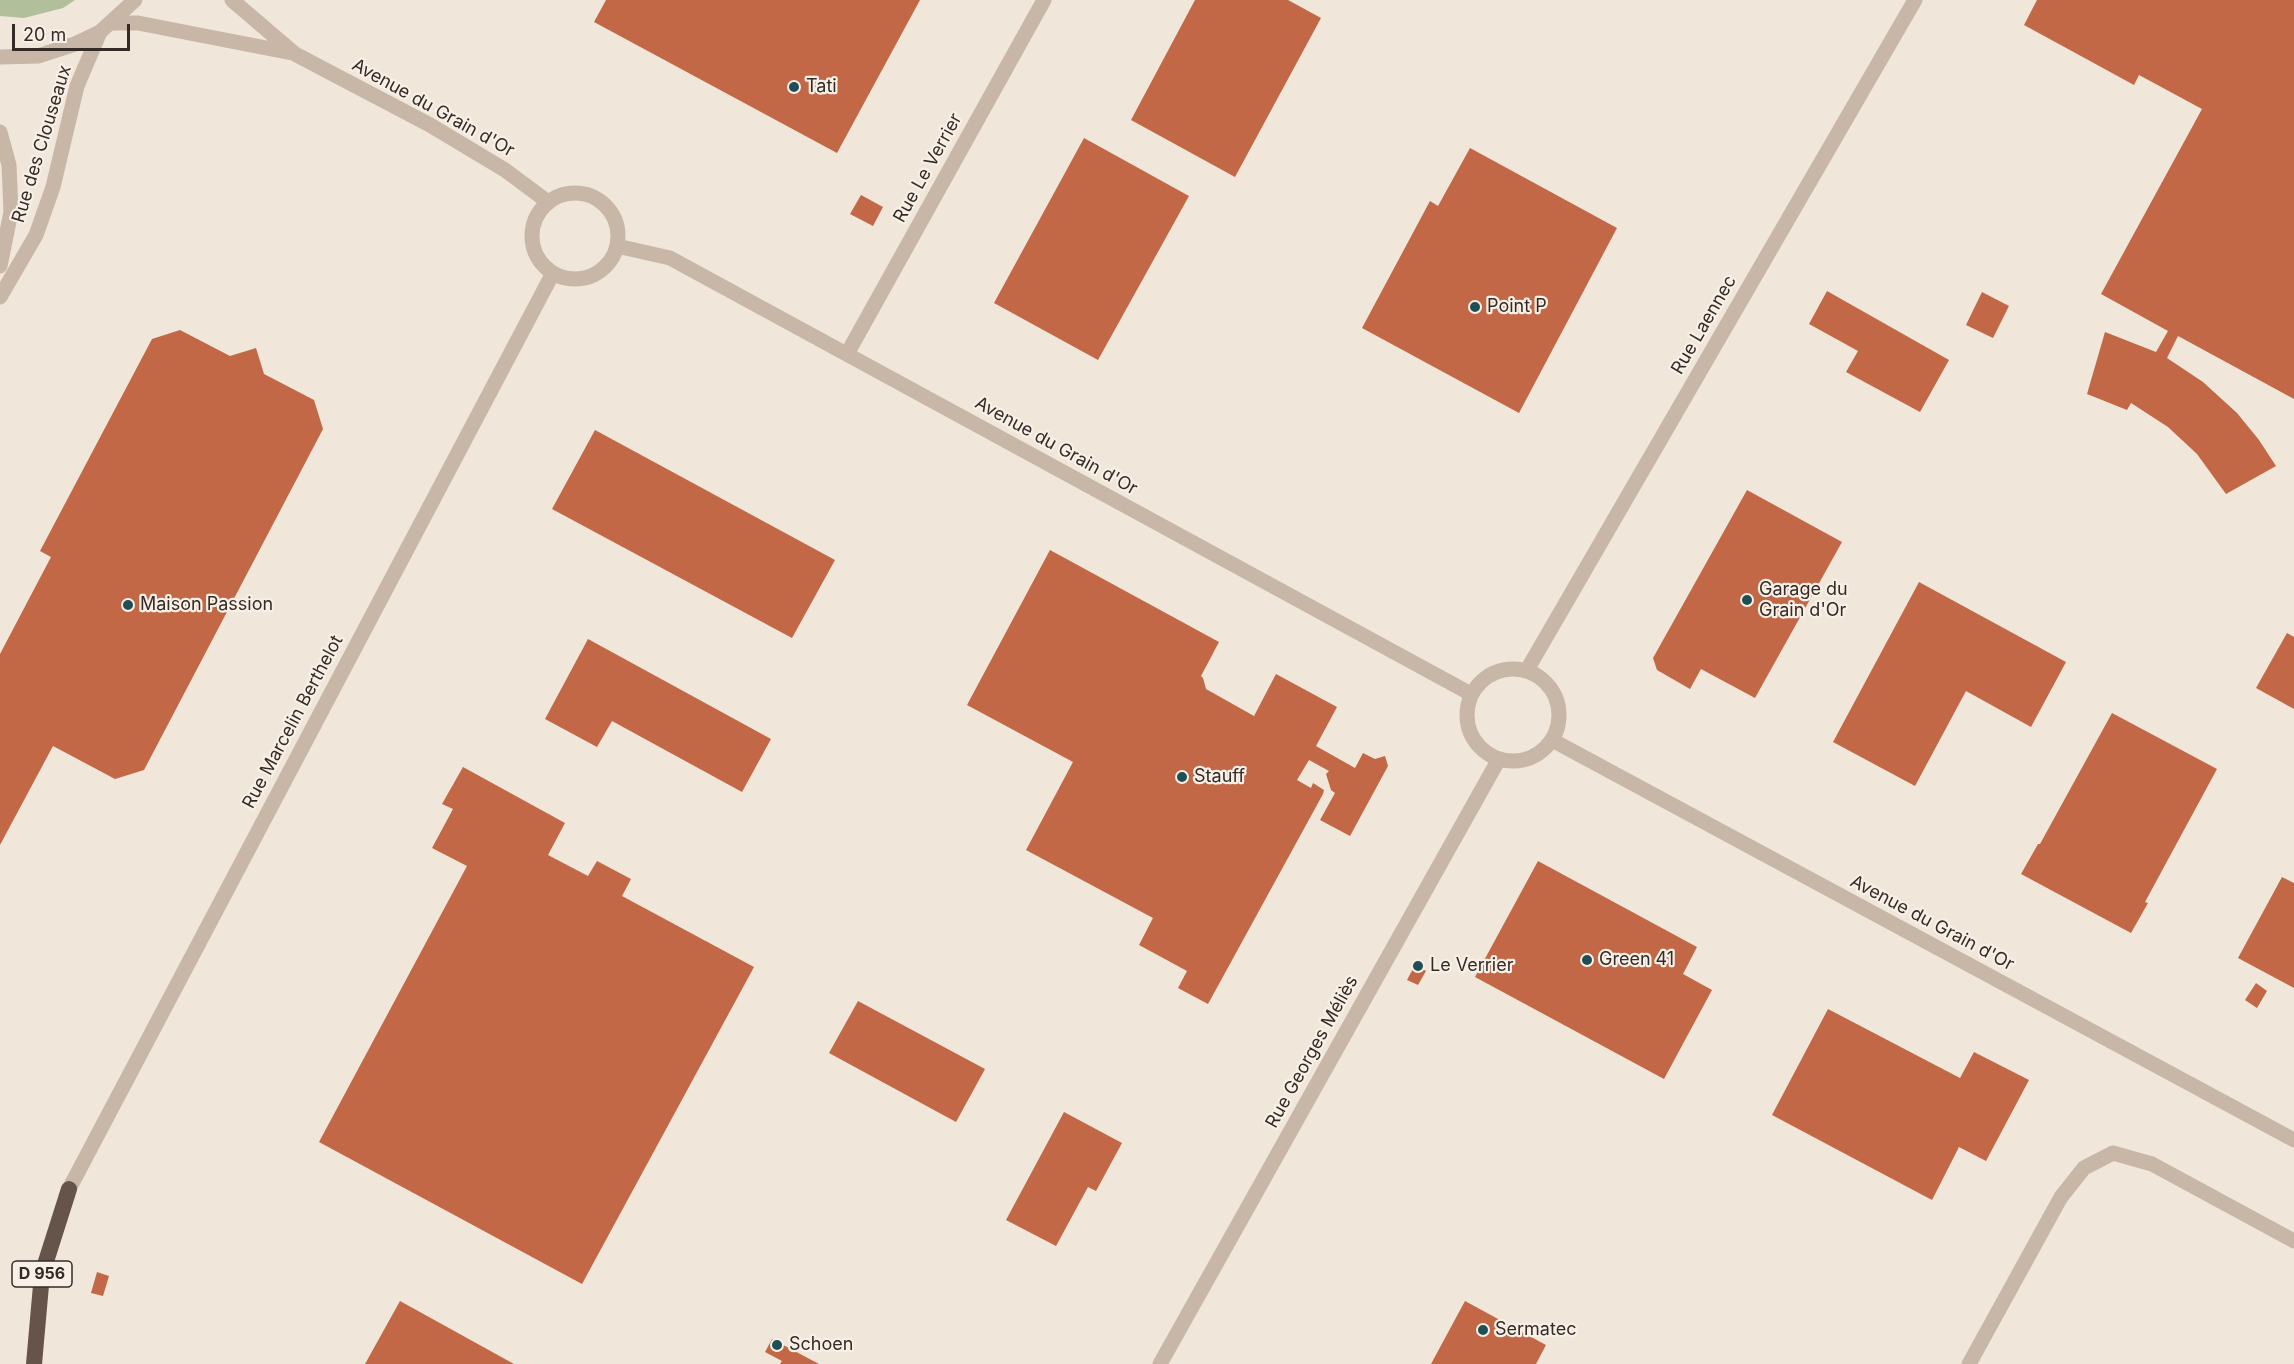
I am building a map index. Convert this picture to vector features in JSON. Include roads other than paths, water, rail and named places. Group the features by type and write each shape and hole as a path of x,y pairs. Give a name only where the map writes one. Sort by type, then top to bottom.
{"highway":[{"name":"D 956","path":"34,1364 42,1274 69,1189"}],"street":[{"path":"0,57 38,56 75,44 106,27 135,0"},
{"name":"Avenue du Grain d'Or","path":"232,0 295,54 430,125 505,170 548,202"},
{"name":"Rue Le Verrier","path":"847,354 1044,0"},
{"name":"Rue Laennec","path":"1527,670 1915,0"},
{"name":"Avenue du Grain d'Or","path":"106,27 138,23 295,54"},
{"name":"Rue des Clouseaux","path":"0,297 36,235 53,187 77,86 106,27"},
{"name":"Rue des Clouseaux","path":"0,132 9,165 11,212 0,266"},
{"path":"579,193 595,198 610,210 617,224 617,246 608,266 587,278 568,279 553,273 541,263 533,245 533,228 540,210 548,202 562,195 579,193"},
{"name":"Avenue du Grain d'Or","path":"617,246 670,258 1471,694"},
{"name":"Rue Marcelin Berthelot","path":"69,1189 553,273"},
{"path":"1504,669 1527,670 1548,684 1558,706 1558,727 1552,740 1537,755 1516,761 1499,759 1485,753 1474,741 1466,722 1471,694 1485,677 1504,669"},
{"name":"Avenue du Grain d'Or","path":"1552,740 2294,1140"},
{"name":"Rue Georges Méliès","path":"1160,1364 1499,759"},
{"path":"1969,1364 2061,1197 2084,1168 2113,1154 2152,1164 2294,1241"}],"place":[{"name":"Tati","path":"794,87"},
{"name":"Point P","path":"1475,307"},
{"name":"Garage du Grain d'Or","path":"1747,600"},
{"name":"Maison Passion","path":"128,605"},
{"name":"Stauff","path":"1182,777"},
{"name":"Green 41","path":"1587,960"},
{"name":"Le Verrier","path":"1418,966"},
{"name":"Sermatec","path":"1483,1330"},
{"name":"Schoen","path":"777,1345"}]}
